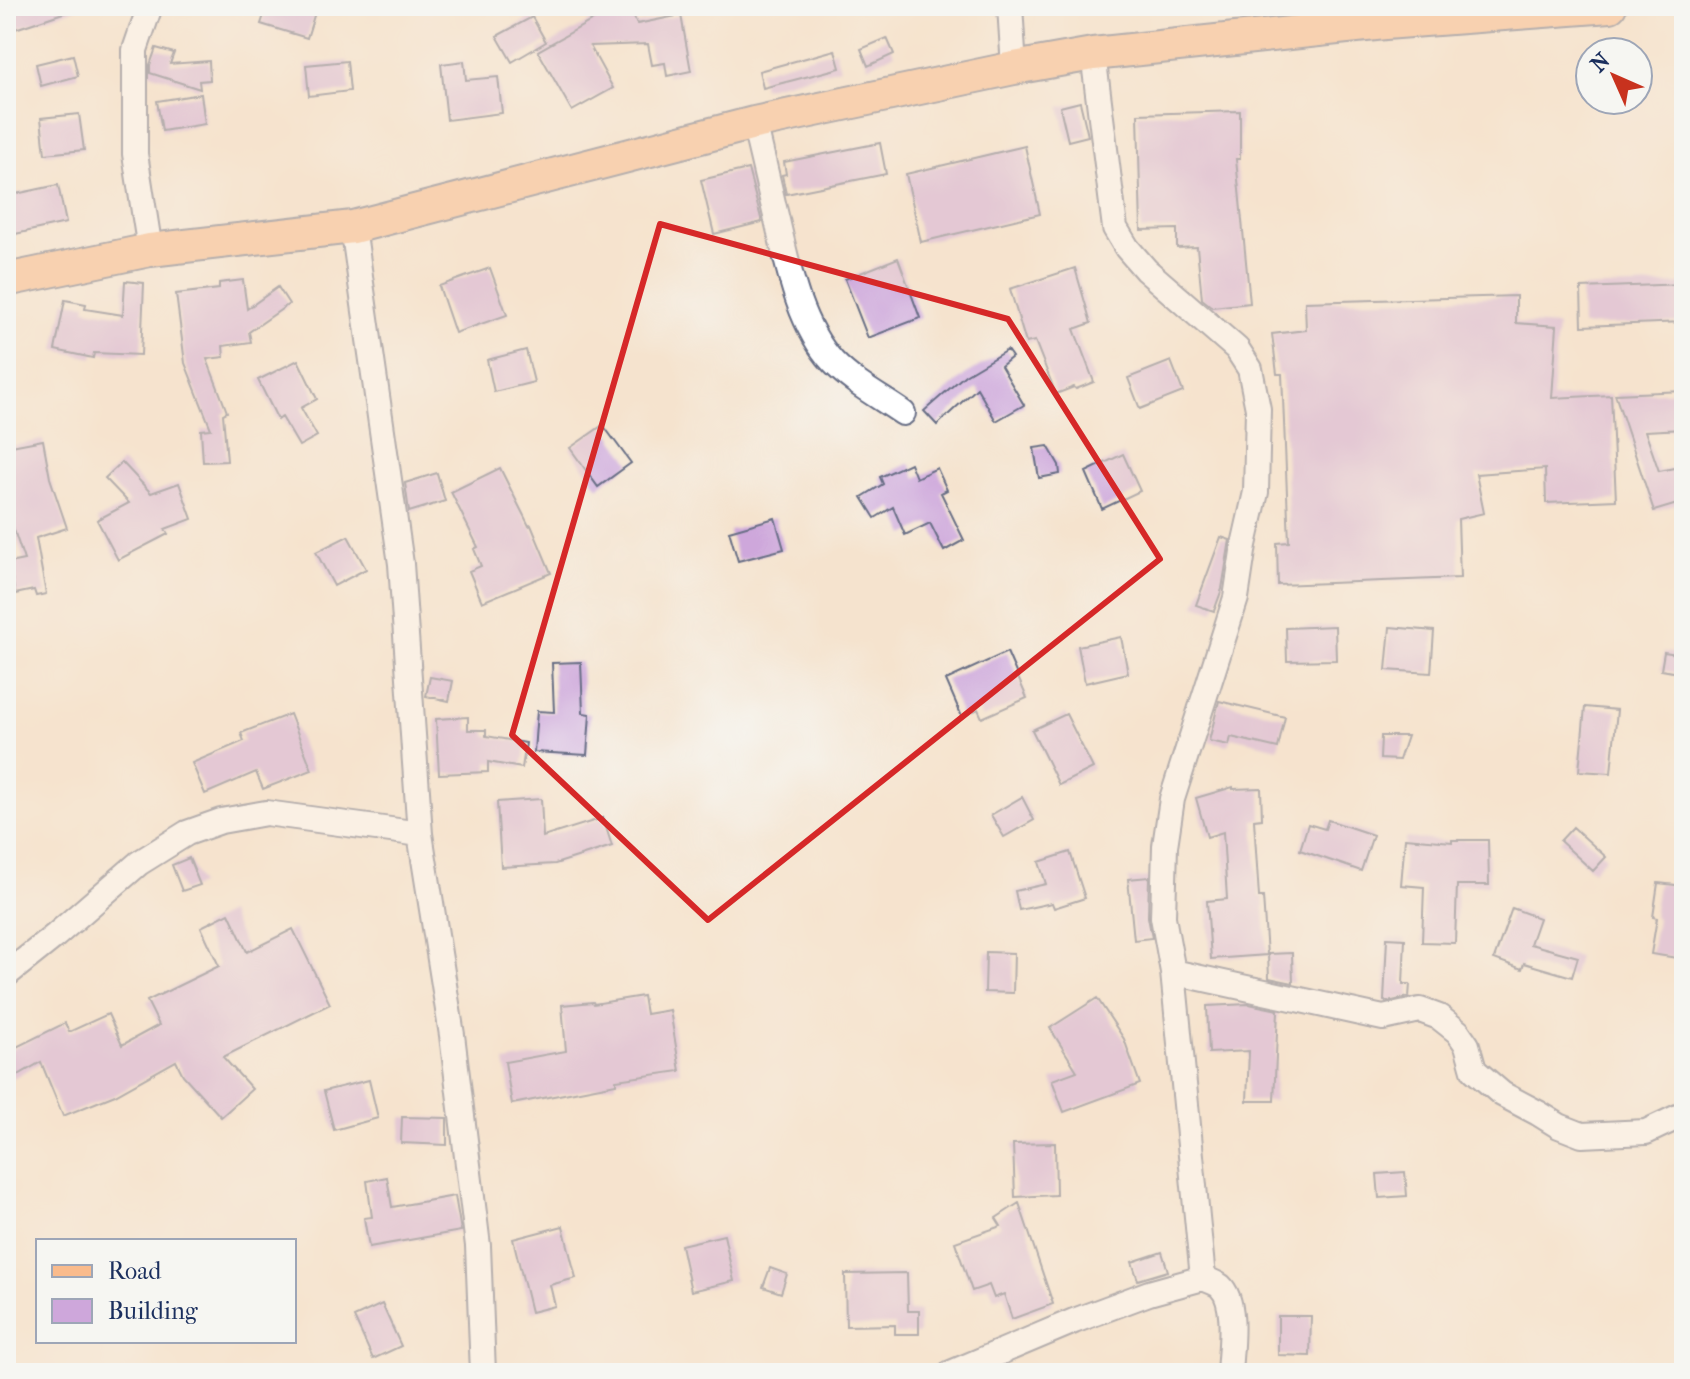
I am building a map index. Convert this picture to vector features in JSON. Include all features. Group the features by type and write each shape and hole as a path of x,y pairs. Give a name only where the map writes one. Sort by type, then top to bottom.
{"main road":[{"path":"6,280 150,250 353,227 754,123 1093,54 1387,14 1610,6"}],"street":[{"path":"150,6 135,50 135,154 150,250"},
{"path":"1010,6 1014,68"},
{"path":"1093,54 1115,228 1146,270 1237,349 1250,369 1258,409 1256,492 1236,598 1172,799 1165,846 1163,917 1173,972 1203,1278"},
{"path":"754,123 782,242 810,327 822,348 845,373 903,413"},
{"path":"353,227 401,564 420,834 452,1035 476,1231 486,1371"},
{"path":"6,975 139,863 187,833 221,821 266,813 420,834"},
{"path":"1173,972 1383,1018 1420,1010 1439,1017 1458,1032 1467,1045 1474,1070 1502,1094 1559,1126 1582,1135 1646,1132 1684,1114"},
{"path":"951,1373 1124,1302 1203,1278 1220,1287 1229,1302 1229,1373"}],"highlighted area":[{"path":"660,224 1008,319 1160,559 708,920 512,735"}],"building":[{"path":"6,6 74,6 75,9 6,32"},
{"path":"267,6 317,6 307,38 261,24"},
{"path":"605,6 629,6 637,24 681,15 691,71 667,76 665,63 652,65 648,44 590,46 613,88 572,111 538,51 607,12"},
{"path":"532,17 546,42 512,62 497,36"},
{"path":"887,38 894,54 868,66 861,49"},
{"path":"156,48 174,53 170,64 209,61 210,80 199,81 200,89 150,73"},
{"path":"835,50 840,68 763,88 759,71"},
{"path":"73,55 78,76 41,86 36,64"},
{"path":"347,61 350,91 309,96 306,65"},
{"path":"464,61 466,80 498,77 502,113 447,120 441,64"},
{"path":"201,94 205,124 162,131 157,101"},
{"path":"1080,102 1088,136 1068,141 1060,107"},
{"path":"1240,111 1240,159 1236,159 1250,303 1212,307 1202,299 1197,247 1177,248 1177,229 1141,230 1138,114"},
{"path":"79,114 84,150 45,154 41,118"},
{"path":"880,143 886,174 786,194 782,175 786,174 784,162"},
{"path":"1025,146 1040,214 921,242 906,174"},
{"path":"748,169 762,222 714,234 701,180"},
{"path":"58,185 66,223 6,236 6,196"},
{"path":"898,258 920,318 868,338 845,279"},
{"path":"490,268 507,315 455,333 439,286"},
{"path":"1075,268 1091,323 1074,329 1094,382 1056,394 1035,341 1026,343 1010,289"},
{"path":"243,280 247,309 278,287 289,304 249,332 251,342 223,346 224,357 207,359 227,412 223,414 227,461 203,462 201,430 211,429 185,363 176,294 219,289 219,283"},
{"path":"125,281 144,283 141,355 94,353 93,358 55,350 65,300 86,304 85,309 123,315"},
{"path":"1684,284 1684,322 1582,326 1581,288"},
{"path":"1516,296 1516,323 1557,326 1552,398 1611,395 1616,500 1546,503 1545,469 1476,474 1484,513 1458,519 1460,578 1278,585 1277,543 1289,542 1282,374 1277,374 1272,334 1306,330 1305,302"},
{"path":"526,350 534,382 494,392 487,360"},
{"path":"1007,350 1012,357 1001,366 1024,405 996,421 977,388 937,425 924,411 965,375"},
{"path":"298,360 317,399 301,408 317,436 299,446 282,417 278,420 258,380"},
{"path":"1171,361 1183,392 1140,409 1128,378"},
{"path":"1684,391 1684,429 1645,431 1659,471 1684,466 1684,502 1654,511 1615,394"},
{"path":"603,425 631,463 598,487 570,448"},
{"path":"43,440 50,478 67,528 36,538 46,594 36,596 34,590 15,594 9,563 24,560 6,506 6,498 11,496 6,447"},
{"path":"1048,446 1059,465 1060,474 1039,478 1034,448"},
{"path":"1123,454 1140,491 1102,509 1086,472"},
{"path":"122,462 151,493 179,483 192,519 165,529 168,534 118,560 97,520 129,503 105,478"},
{"path":"910,463 916,478 937,468 947,490 941,493 964,540 944,551 930,523 905,535 893,507 875,518 862,497 883,484 880,477"},
{"path":"500,468 531,525 551,573 482,602 469,571 481,566 474,549 478,547 451,492"},
{"path":"437,473 445,501 409,512 405,483"},
{"path":"775,518 784,549 738,561 729,531"},
{"path":"348,536 366,569 334,586 316,552"},
{"path":"1221,537 1230,540 1222,589 1214,611 1196,605"},
{"path":"1335,626 1336,660 1287,661 1286,628"},
{"path":"1390,627 1434,631 1431,673 1386,670"},
{"path":"1121,637 1128,673 1085,683 1078,646"},
{"path":"1007,652 1027,698 982,718 978,709 962,717 946,680"},
{"path":"1664,652 1684,655 1684,674 1661,670"},
{"path":"581,662 583,713 590,714 587,755 534,752 537,711 554,712 552,663"},
{"path":"430,677 453,681 449,701 426,696"},
{"path":"1219,701 1285,717 1278,748 1231,737 1229,745 1209,741"},
{"path":"1585,707 1617,710 1611,773 1579,771"},
{"path":"290,714 312,770 263,789 256,772 205,794 192,763 244,741 241,733"},
{"path":"1066,714 1093,768 1059,785 1032,730"},
{"path":"468,717 468,730 486,730 486,736 526,743 522,768 488,762 488,772 439,774 436,719"},
{"path":"1381,736 1407,736 1399,760 1380,759"},
{"path":"1233,787 1261,788 1262,819 1254,820 1259,897 1263,897 1267,955 1211,959 1207,901 1227,899 1223,832 1207,837 1196,798"},
{"path":"1022,797 1034,820 1004,837 991,815"},
{"path":"541,799 543,837 603,818 612,846 555,864 501,867 497,802"},
{"path":"1328,820 1373,835 1361,871 1300,850 1308,824 1325,829"},
{"path":"1573,827 1606,857 1593,871 1560,841"},
{"path":"1405,838 1452,842 1488,840 1489,885 1457,885 1455,943 1422,942 1424,887 1401,885"},
{"path":"1070,852 1085,898 1054,908 1052,903 1019,910 1015,891 1046,884 1039,862"},
{"path":"189,858 200,885 182,891 172,865"},
{"path":"1149,877 1148,917 1152,938 1134,940 1128,879"},
{"path":"1658,883 1684,886 1684,959 1651,954 1657,918 1653,917"},
{"path":"1512,908 1539,918 1530,944 1578,957 1572,977 1524,963 1522,969 1494,959"},
{"path":"229,913 247,952 293,929 330,1004 223,1057 252,1089 221,1117 183,1075 176,1061 115,1095 63,1116 41,1062 13,1078 6,1064 6,1052 65,1023 69,1032 108,1014 122,1045 159,1025 147,1001 219,966 201,927"},
{"path":"1387,938 1405,939 1403,984 1410,984 1409,997 1388,1002 1384,1001"},
{"path":"986,952 1014,953 1013,993 985,992"},
{"path":"1292,953 1293,983 1269,978 1268,954"},
{"path":"643,996 646,1014 670,1010 680,1071 616,1080 616,1084 512,1104 505,1062 566,1051 562,1005 594,1004"},
{"path":"1097,998 1124,1039 1140,1084 1064,1112 1052,1080 1077,1071 1050,1028"},
{"path":"1249,1004 1278,1010 1274,1101 1247,1101 1249,1051 1209,1053 1207,1006"},
{"path":"369,1080 378,1118 334,1130 324,1091"},
{"path":"402,1117 447,1118 447,1145 401,1143"},
{"path":"1055,1143 1056,1195 1015,1197 1013,1144"},
{"path":"1405,1172 1407,1196 1379,1198 1377,1174"},
{"path":"387,1177 392,1207 455,1196 461,1231 369,1247 364,1218 372,1217 367,1181"},
{"path":"1019,1203 1053,1304 1012,1319 1004,1294 994,1298 989,1285 972,1291 955,1242 1001,1226 996,1218"},
{"path":"563,1226 576,1278 550,1285 555,1306 531,1312 513,1239"},
{"path":"724,1235 734,1281 691,1291 681,1245"},
{"path":"1162,1252 1168,1271 1138,1280 1132,1262"},
{"path":"770,1268 787,1274 781,1293 763,1287"},
{"path":"907,1273 908,1311 919,1311 919,1334 895,1334 895,1325 846,1326 845,1274"},
{"path":"382,1304 401,1346 373,1359 354,1317"},
{"path":"1278,1316 1311,1316 1310,1356 1278,1355"}]}
